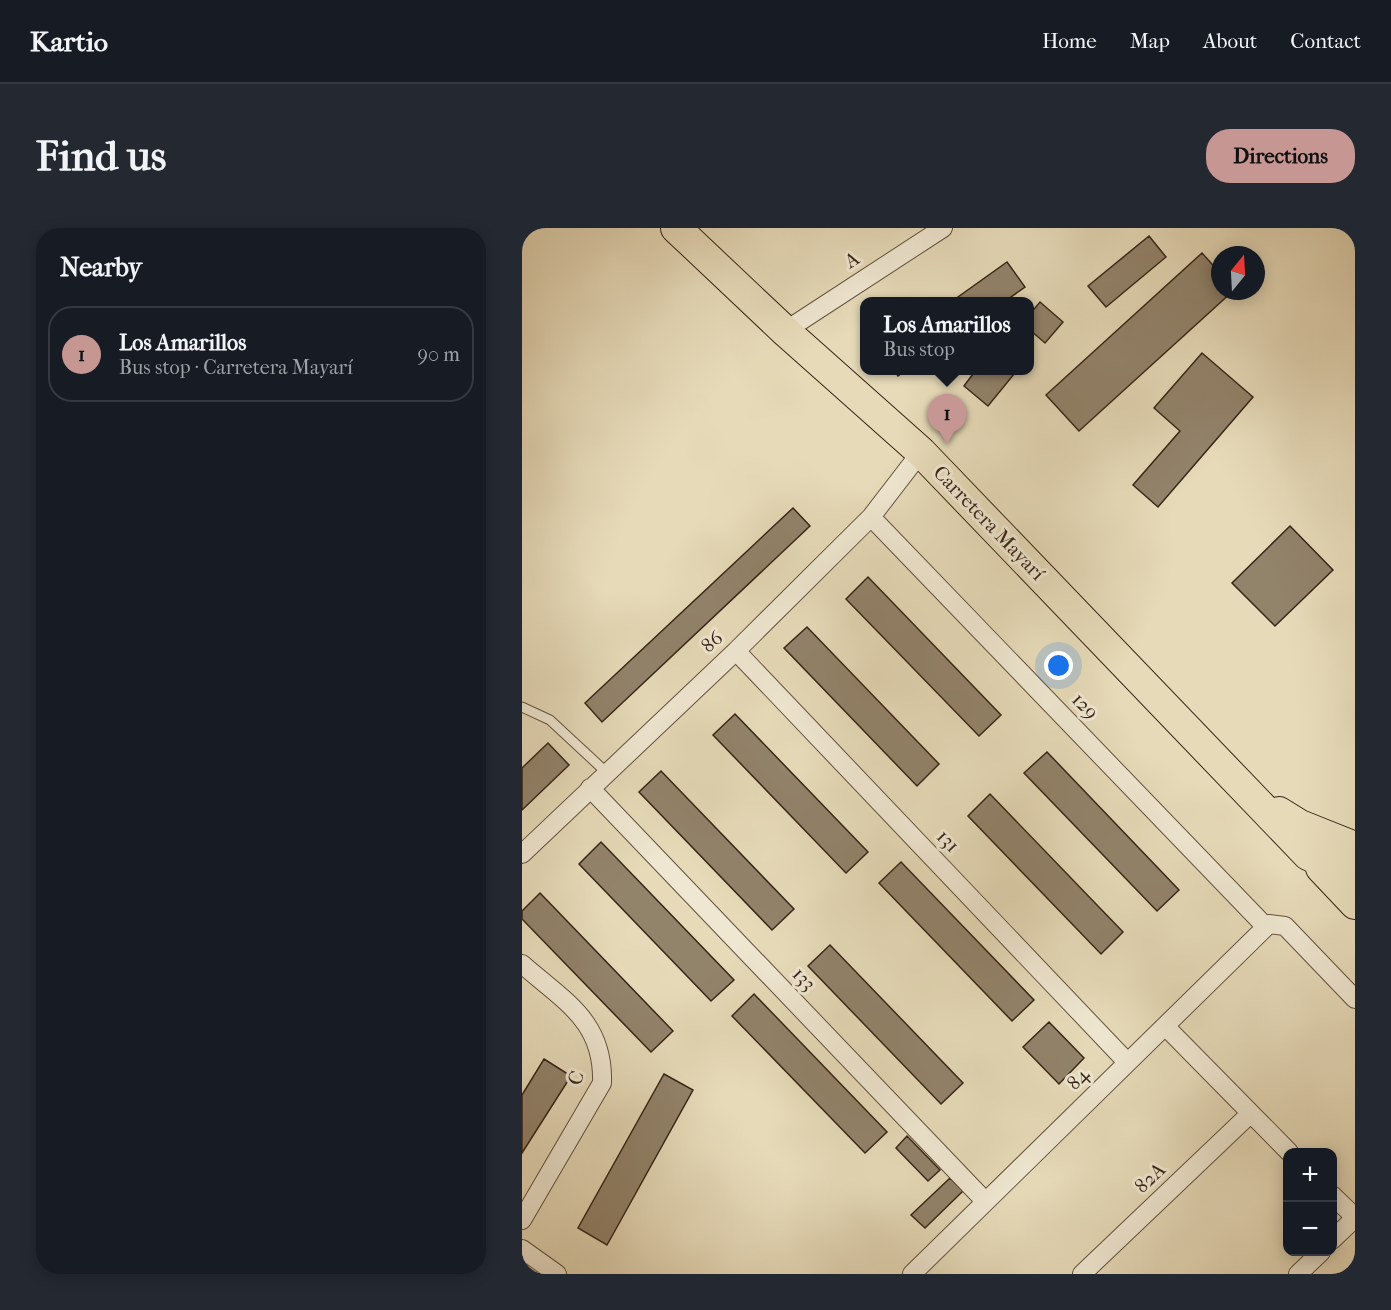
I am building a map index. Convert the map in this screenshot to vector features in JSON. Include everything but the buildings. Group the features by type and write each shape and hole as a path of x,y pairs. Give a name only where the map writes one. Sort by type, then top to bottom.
{"main road":[{"name":"Carretera Mayarí","path":"676,228 785,331 921,452 1236,783 1308,855 1355,878"},
{"name":"Carretera Mayarí","path":"1236,783 1300,825 1355,847"},
{"path":"1308,855 1355,904"}],"street":[{"name":"A","path":"785,331 943,228"},
{"name":"86","path":"522,854 736,651 871,517 921,452"},
{"name":"129","path":"871,517 1273,925 1291,931 1355,999"},
{"name":"131","path":"736,651 1127,1062"},
{"name":"133","path":"590,788 985,1201"},
{"name":"84","path":"912,1274 1127,1062 1273,925"},
{"name":"C","path":"522,964 584,1018 596,1039 603,1067 602,1083 522,1220"},
{"path":"1166,1027 1284,1148"},
{"name":"82A","path":"1082,1274 1250,1114"},
{"path":"1337,1200 1355,1218 1337,1235"},
{"path":"522,1249 557,1274"},
{"path":"1298,1274 1316,1256"}],"lane":[{"path":"522,707 550,720 606,772"}],"place":[{"name":"Los Amarillos","path":"947,444"}]}
